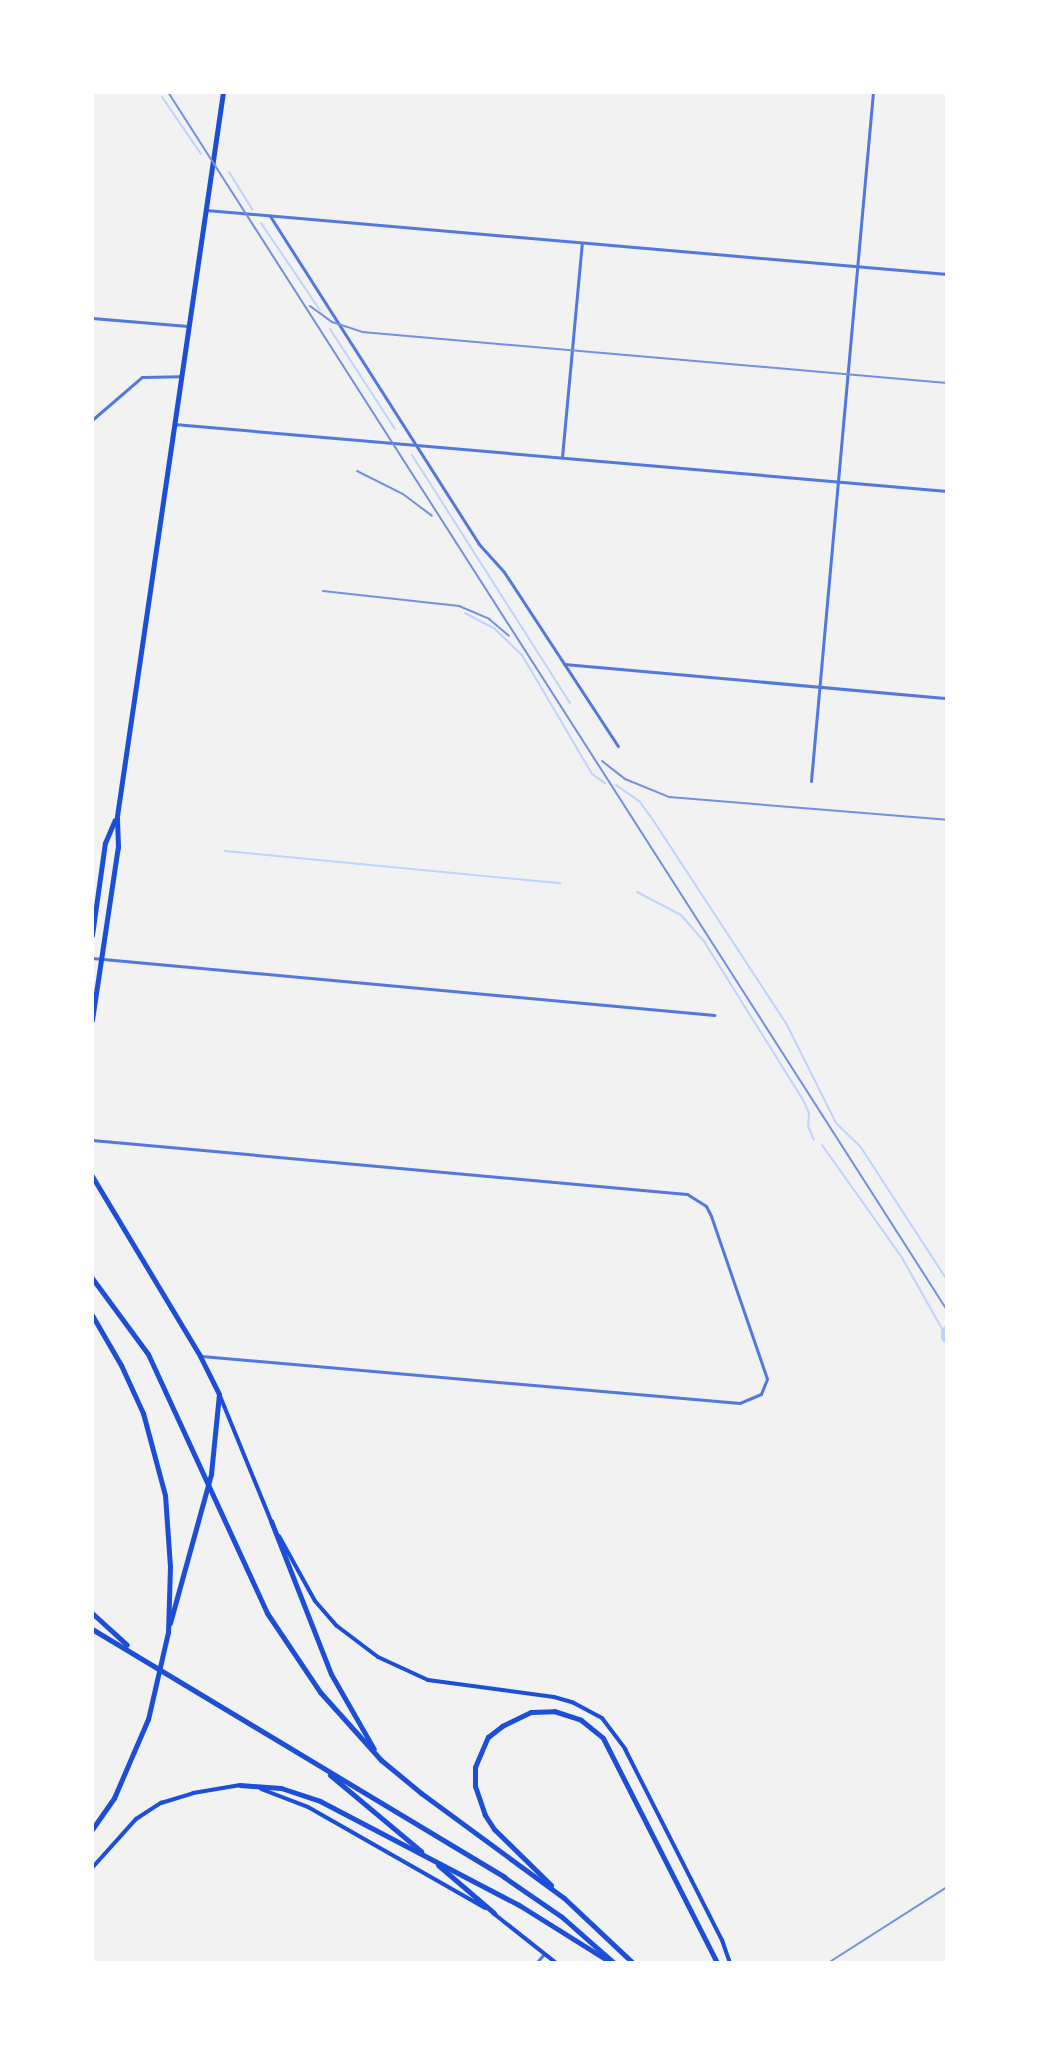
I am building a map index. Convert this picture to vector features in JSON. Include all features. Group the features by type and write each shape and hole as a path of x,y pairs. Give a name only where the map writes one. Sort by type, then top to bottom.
{"main road":[{"path":"92,1020 118,847 117,816 223,92"},
{"path":"92,935 105,843 117,816"},
{"path":"92,895 100,878"},
{"path":"92,1176 200,1356 219,1394 331,1674 381,1760"},
{"path":"92,1278 148,1354 267,1613 320,1692 381,1760 564,1898"},
{"path":"92,1315 132,1389 157,1461 169,1529 168,1632"},
{"path":"92,1830 114,1798 148,1719 216,1441 219,1394"},
{"path":"271,1521 315,1601 337,1626 378,1657 428,1680 554,1697 588,1708 602,1718 625,1749 722,1940 730,1963"},
{"path":"92,1613 146,1660"},
{"path":"92,1629 504,1877 562,1917 613,1963"},
{"path":"633,1963 494,1829 485,1815 475,1786 477,1759 488,1737 531,1712 569,1714 603,1738 717,1963"},
{"path":"314,1762 556,1963"},
{"path":"240,1785 270,1790 308,1807 494,1913"},
{"path":"92,1868 136,1819 161,1803 193,1793 240,1785 281,1788 299,1793 366,1825 499,1894 613,1963"}],"street":[{"path":"811,781 873,92"},
{"path":"205,210 947,274"},
{"path":"270,216 478,543 504,572 618,746"},
{"path":"562,457 582,243"},
{"path":"92,318 189,326"},
{"path":"92,420 142,377 181,376"},
{"path":"173,424 947,491"},
{"path":"563,664 947,698"},
{"path":"92,958 714,1015"},
{"path":"92,1140 687,1194 706,1206 711,1216 766,1371 761,1394 740,1403 200,1356"},
{"path":"536,1963 545,1953"}],"waterway":[{"path":"162,97 201,154"},
{"path":"229,172 252,209"},
{"path":"261,223 320,310"},
{"path":"330,329 395,429"},
{"path":"412,455 570,703"},
{"path":"465,613 495,629 522,655 592,774 605,783"},
{"path":"616,785 640,802 653,820 787,1025 836,1123 860,1146 947,1280"},
{"path":"225,851 560,883"},
{"path":"637,892 681,915 705,943 803,1100 814,1140"},
{"path":"822,1145 901,1256 945,1334"},
{"path":"947,1332 947,1337"}],"railway":[{"path":"168,92 947,1310"},
{"path":"310,306 332,322 362,332 947,383"},
{"path":"357,471 403,494 432,516"},
{"path":"323,591 459,606 489,619 509,636"},
{"path":"602,761 625,779 669,797 947,820"},
{"path":"828,1963 947,1887"}]}
